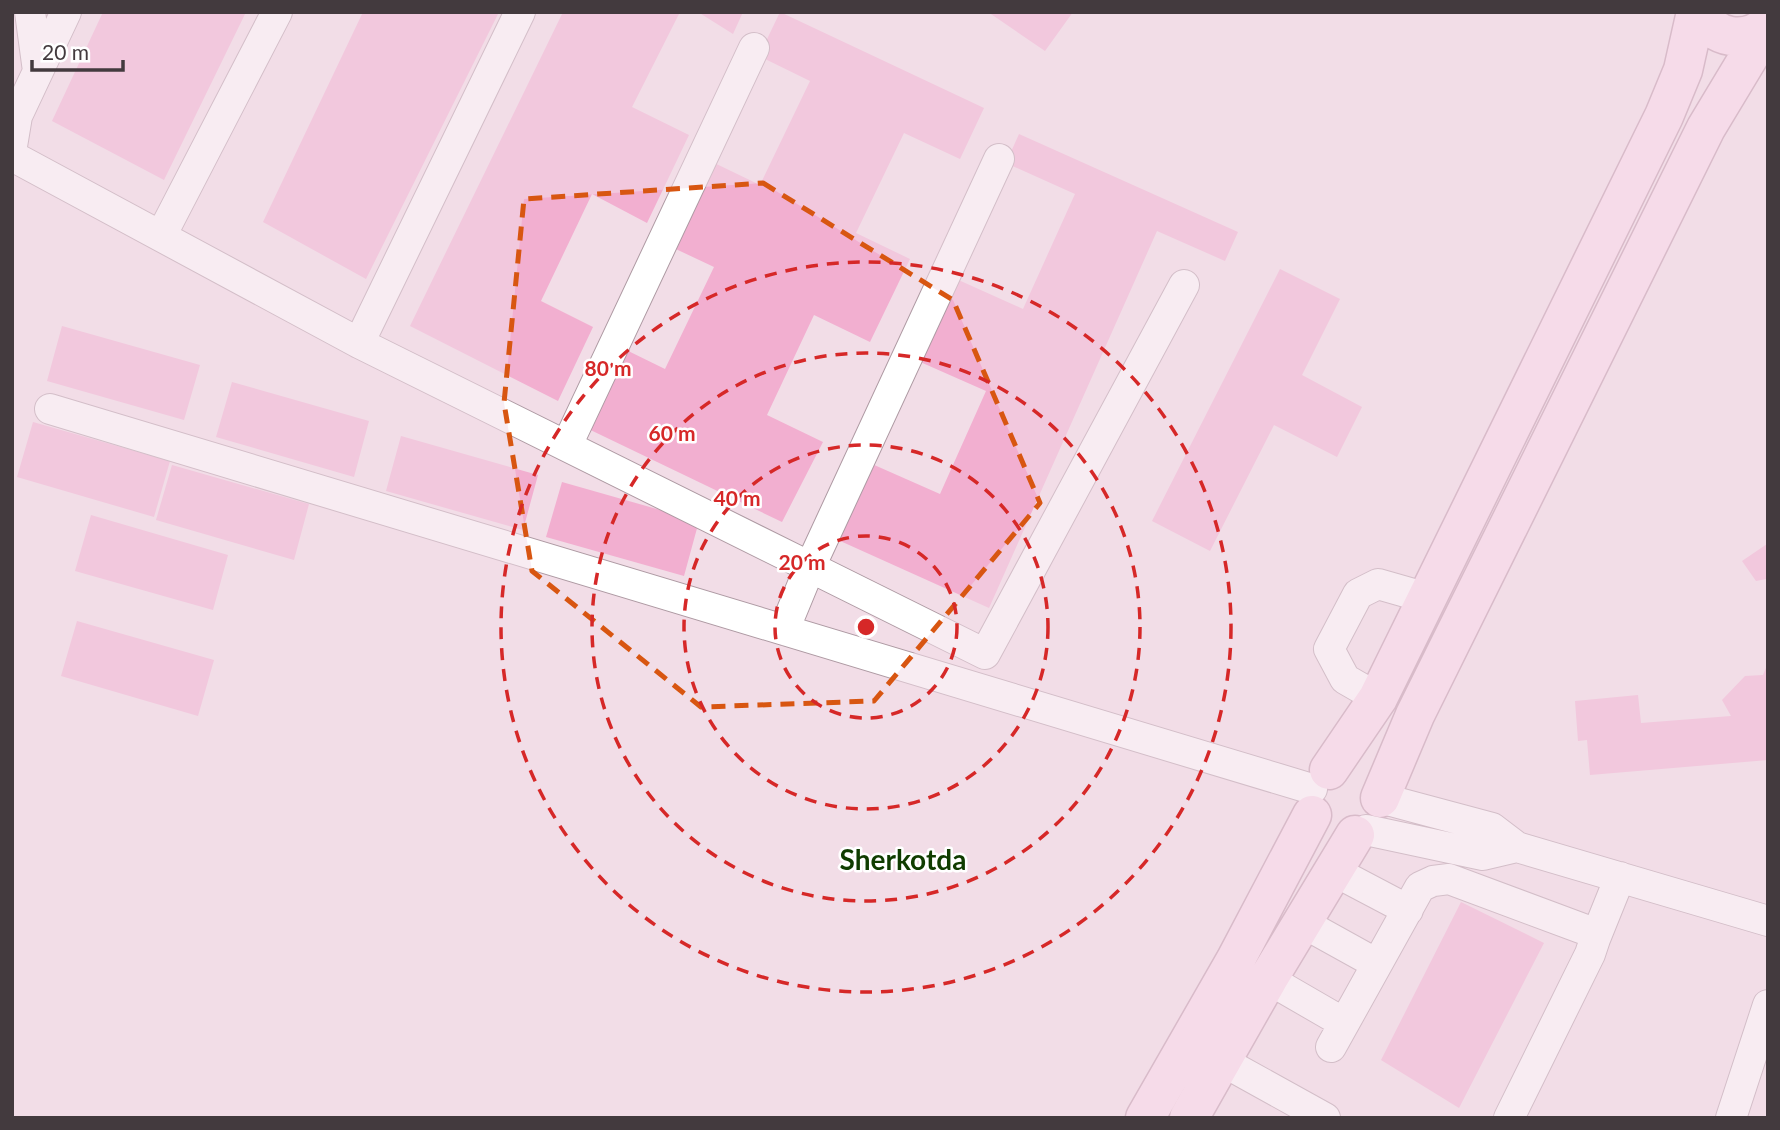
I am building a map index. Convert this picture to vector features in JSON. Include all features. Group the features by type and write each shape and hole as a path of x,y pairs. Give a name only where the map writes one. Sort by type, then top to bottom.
{"main road":[{"path":"1698,12 1707,24 1731,37 1754,34 1768,24"},
{"path":"1145,1118 1235,961 1318,791 1378,698 1664,116 1683,70 1698,12"},
{"path":"1189,1118 1268,979 1367,821 1415,715 1706,128 1768,24"},
{"path":"1341,767 1362,771 1377,786 1367,821 1333,835 1322,828 1318,791 1341,767"}],"street":[{"path":"30,12 38,71"},
{"path":"12,146 17,116 66,12"},
{"path":"161,236 277,12"},
{"path":"359,343 520,12"},
{"path":"567,445 754,48"},
{"path":"12,156 359,343 985,654 1184,285"},
{"path":"784,630 810,567 999,159"},
{"path":"50,409 1318,791"},
{"path":"1378,698 1345,678 1329,649 1358,594 1378,584 1427,598"},
{"path":"1367,821 1483,855 1517,847 1768,921"},
{"path":"1334,871 1408,910"},
{"path":"1509,1118 1590,954 1619,877"},
{"path":"1268,979 1338,1035 1420,887 1433,881 1448,879 1586,930 1595,939"},
{"path":"1303,923 1377,964"},
{"path":"1731,1118 1768,1005"},
{"path":"1222,1061 1325,1118"}],"highlighted area":[{"path":"763,183 953,300 1040,503 874,701 701,707 532,571 504,403 524,199"}],"building":[{"path":"103,12 246,12 164,180 52,121"},
{"path":"363,12 499,12 366,279 263,222"},
{"path":"563,12 680,12 632,107 689,135 647,223 592,194 541,301 593,327 558,401 410,326"},
{"path":"698,12 743,12 733,34"},
{"path":"780,12 984,108 960,159 904,133 856,233 910,259 870,342 814,315 767,415 823,442 782,522 578,424 616,345 665,369 714,267 663,243 704,158 760,185 810,81 759,56"},
{"path":"988,12 1073,12 1045,51"},
{"path":"1019,134 1238,232 1225,261 1157,231 989,608 838,540 872,464 940,494 986,391 918,361 954,278 1023,309 1075,194 1006,163"},
{"path":"1280,269 1340,299 1302,375 1362,407 1337,457 1274,425 1210,551 1152,521"},
{"path":"62,326 200,365 184,420 47,381"},
{"path":"232,382 369,421 354,477 216,437"},
{"path":"33,422 170,461 154,517 17,477"},
{"path":"401,436 538,475 523,530 386,491"},
{"path":"172,465 309,504 294,560 156,520"},
{"path":"562,482 699,521 684,576 546,537"},
{"path":"91,515 228,555 213,610 75,571"},
{"path":"1767,544 1768,583 1766,579 1756,581 1742,561"},
{"path":"77,621 214,660 198,716 61,676"},
{"path":"1768,663 1768,760 1590,775 1587,740 1578,741 1575,701 1638,695 1641,723 1731,716 1722,700 1745,676 1763,675"},
{"path":"1461,902 1544,943 1459,1108 1381,1060"}],"district":[{"name":"Sherkotda","path":"903,860"}]}
